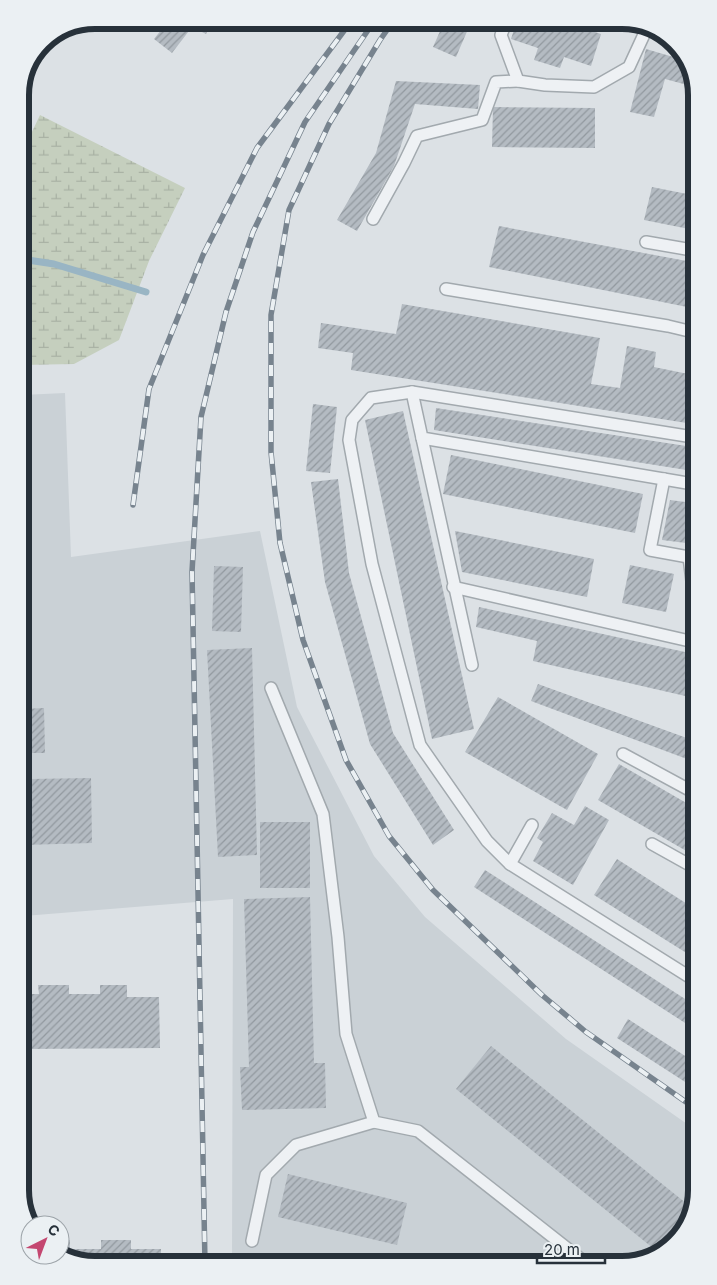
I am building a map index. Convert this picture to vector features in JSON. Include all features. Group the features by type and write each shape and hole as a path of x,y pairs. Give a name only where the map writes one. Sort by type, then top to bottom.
{"lane":[{"path":"503,29 501,35 518,81"},
{"path":"373,219 417,136 482,120 496,82 518,81 545,85 594,87 629,67 645,33"},
{"path":"646,242 688,249"},
{"path":"446,289 668,326 688,331"},
{"path":"412,392 453,587 472,666"},
{"path":"688,436 412,392 371,398 352,420 349,440 372,564 420,745 486,841 510,864 688,976"},
{"path":"422,438 688,483"},
{"path":"664,479 650,550 688,556"},
{"path":"453,587 688,641"},
{"path":"271,688 323,814 338,938 346,1034 374,1122"},
{"path":"623,754 688,789"},
{"path":"510,864 532,825"},
{"path":"652,844 688,864"},
{"path":"252,1241 266,1175 296,1145 374,1122 418,1131 577,1256"}],"shaded area":[{"path":"65,393 71,557 260,531 297,707 374,856 425,917 566,1039 688,1125 688,1199 683,1216 666,1240 643,1253 622,1256 232,1256 233,899 29,916 29,395"}],"green space":[{"path":"40,115 185,188 149,261 119,340 74,364 29,365 30,136"}],"building":[{"path":"162,29 190,29 172,53 154,39"},
{"path":"196,29 208,29 206,34"},
{"path":"441,29 468,29 456,57 433,47"},
{"path":"514,29 586,29 601,34 591,66 564,57 560,68 534,60 538,48 511,39"},
{"path":"646,49 677,58 685,74 687,85 665,79 654,117 630,112"},
{"path":"396,81 480,85 478,109 415,104 394,166 357,231 337,220 376,153"},
{"path":"493,107 595,108 595,148 492,147"},
{"path":"652,187 688,194 688,229 644,220"},
{"path":"499,226 688,261 688,307 489,267"},
{"path":"402,304 600,338 591,384 620,388 627,346 656,352 654,367 688,374 688,423 351,370 353,353 318,348 321,323 396,334"},
{"path":"313,404 337,407 330,473 306,471"},
{"path":"436,408 688,446 688,470 434,430"},
{"path":"403,411 474,729 432,739 365,420"},
{"path":"451,455 643,494 635,533 443,494"},
{"path":"338,479 349,573 393,733 454,830 433,845 370,744 325,582 311,482"},
{"path":"670,500 688,502 688,543 662,540"},
{"path":"455,531 594,559 587,597 462,572"},
{"path":"630,565 674,574 666,612 622,603"},
{"path":"214,566 243,567 241,632 212,631"},
{"path":"479,607 688,653 688,697 533,661 537,641 476,627"},
{"path":"252,648 257,855 218,857 207,650"},
{"path":"538,684 688,738 688,759 531,701"},
{"path":"498,697 598,754 567,810 465,752"},
{"path":"44,708 45,753 29,753 29,709"},
{"path":"619,764 688,804 688,852 598,800"},
{"path":"91,778 92,843 29,845 30,779"},
{"path":"585,806 609,820 573,885 533,861 543,842 537,838 552,813 574,825"},
{"path":"260,822 310,822 310,888 260,888"},
{"path":"617,859 688,905 688,954 594,895"},
{"path":"485,870 688,1001 688,1025 474,887"},
{"path":"310,897 314,1063 325,1063 326,1108 242,1110 240,1067 249,1067 244,899"},
{"path":"38,985 69,985 69,994 100,994 100,985 127,985 127,997 159,997 160,1048 29,1049 29,994 39,994"},
{"path":"628,1019 688,1058 688,1084 617,1038"},
{"path":"491,1046 687,1204 679,1223 666,1240 653,1248 456,1089"},
{"path":"288,1174 407,1203 397,1245 278,1217"},
{"path":"101,1240 131,1240 131,1249 161,1249 161,1256 90,1256 74,1253 70,1249 101,1249"}],"waterway":[{"path":"29,260 54,264 146,292"}],"railway":[{"path":"133,505 149,389 203,255 257,148 345,29"},
{"path":"205,1256 192,572 201,417 226,312 253,232 305,122 369,29"},
{"path":"388,29 329,124 289,210 271,315 271,452 280,543 303,640 346,760 389,836 433,890 542,995 586,1032 688,1103"}]}
